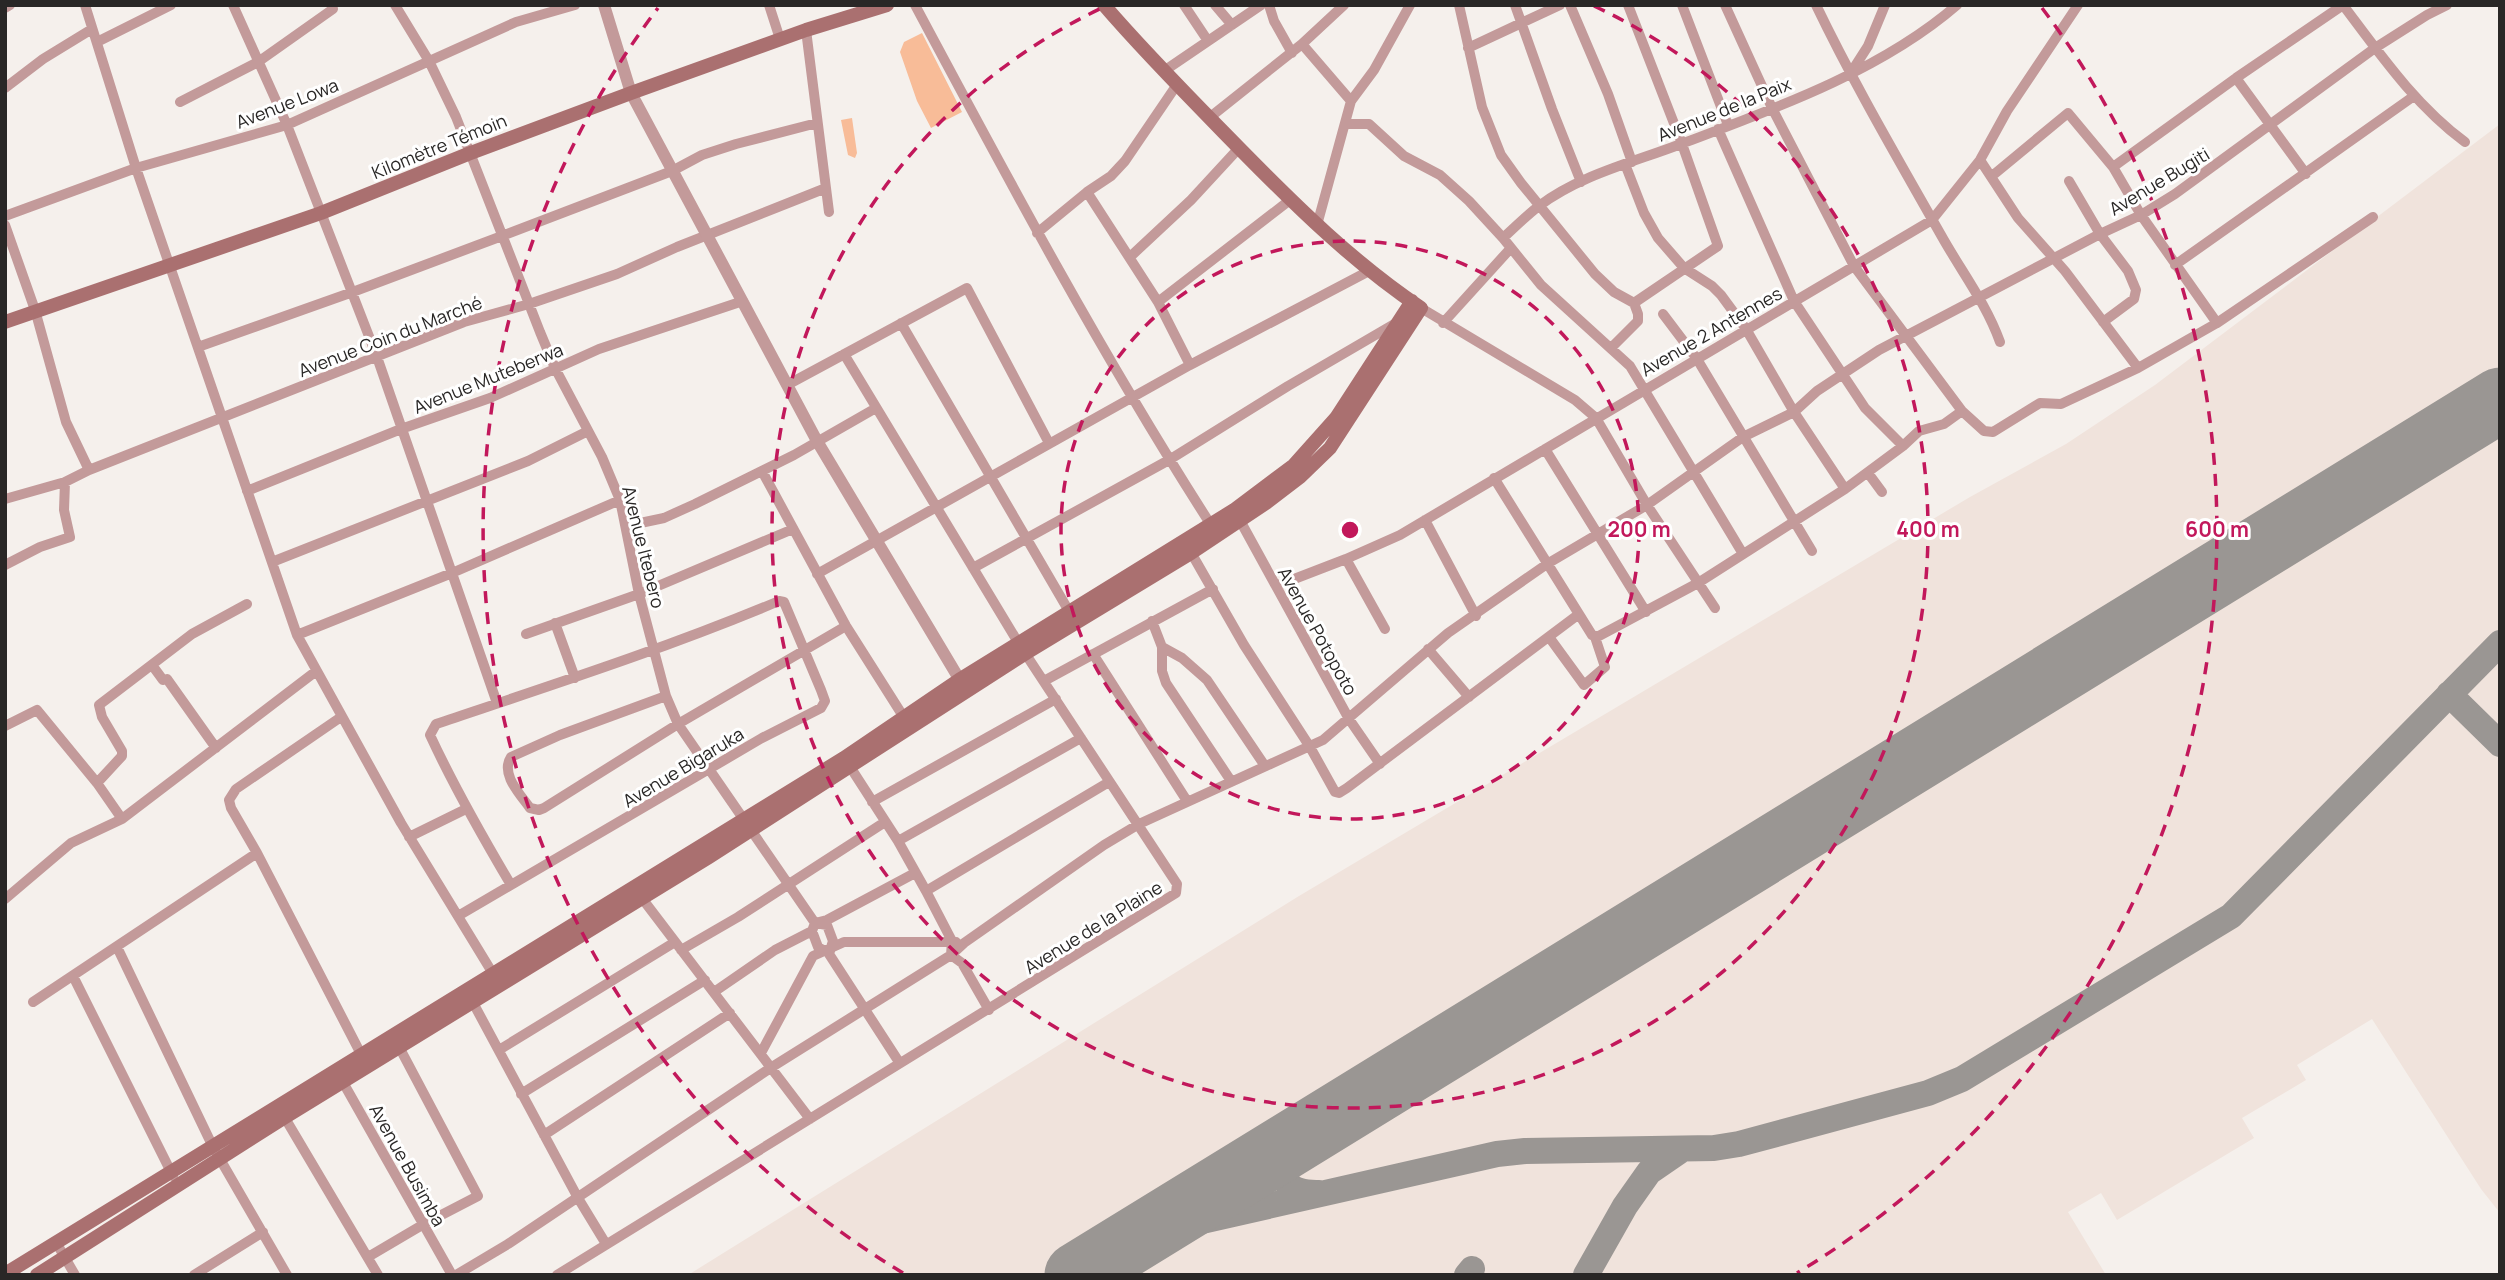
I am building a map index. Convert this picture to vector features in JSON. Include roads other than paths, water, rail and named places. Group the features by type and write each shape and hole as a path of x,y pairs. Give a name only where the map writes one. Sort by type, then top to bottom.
{"main road":[{"name":"Kilomètre Témoin","path":"5,322 321,213 631,93 806,30 887,5"},
{"path":"1104,5 1177,86 1290,200 1369,271 1417,304"},
{"path":"1324,444 1336,418 1400,321 1417,304"},
{"path":"5,1274 171,1172 217,1153 497,981 847,763 963,685 1237,516 1294,466 1324,444 1417,304"},
{"path":"1023,649 1070,613 1188,548 1211,525 1237,516"},
{"path":"847,763 904,716 963,685"},
{"path":"37,1275 180,1185 217,1153"}],"street":[{"path":"5,8 10,5"},
{"path":"85,5 135,168 297,635 409,837 497,981"},
{"path":"97,42 171,5"},
{"path":"233,5 287,125 377,357 497,703"},
{"name":"Avenue Itebero","path":"396,5 429,61 456,117 468,154 555,368 605,464 620,500 639,594 666,696 678,724 789,883 813,927 827,925 833,934 833,941 826,949 899,1062"},
{"name":"Avenue Lowa","path":"5,216 135,168 287,125 516,22 575,5"},
{"path":"604,5 631,93 672,171 817,441 963,685"},
{"path":"769,5 780,40"},
{"path":"915,5 1037,233 1169,460 1211,525"},
{"path":"1184,5 1208,41"},
{"path":"1215,5 1232,25"},
{"path":"1164,71 1261,5"},
{"path":"1269,5 1273,21 1292,52"},
{"path":"1209,118 1302,44 1344,5"},
{"path":"1317,225 1351,101 1374,70 1410,5"},
{"path":"1459,5 1482,107 1501,155 1595,274 1614,292 1634,303 1638,321 1611,348"},
{"path":"1515,5 1581,182"},
{"path":"1468,48 1560,5"},
{"path":"1570,5 1608,94 1644,213 1658,238 1684,268 1712,286 1746,329 1794,412 1845,489"},
{"path":"1628,5 1718,246 1634,303"},
{"path":"1682,5 1723,127 1794,300 1865,408 1903,446"},
{"path":"1725,5 1772,108 1854,266 1962,411 1984,430 1993,432 2040,404 2061,404 2138,368 2217,323 2373,217"},
{"path":"1816,5 1849,74 1932,220 1980,297 2000,342"},
{"path":"1849,74 1868,46 1885,5"},
{"name":"Avenue de la Paix","path":"1503,238 1540,205 1581,182 1772,108 1849,74 1917,34 1957,5"},
{"name":"Avenue 2 Antennes","path":"1276,586 1400,535 1932,220 1980,160 2007,111 2078,5"},
{"path":"2113,167 2343,5 2414,96 2445,127 2465,142"},
{"name":"Avenue Bugiti","path":"454,1275 578,1198 772,1067 951,955 964,943 1104,845 1139,824 1323,740 1427,649 1547,564 1647,505 1743,437 1794,412 1818,391 1905,335 2141,215 2185,187 2375,48 2447,5"},
{"path":"180,102 258,62 333,9"},
{"path":"5,88 43,59 92,29"},
{"path":"806,30 829,212"},
{"path":"1302,44 1351,101"},
{"path":"2236,78 2306,174"},
{"path":"1037,233 1111,176 1125,161 1177,86"},
{"path":"2175,265 2414,96"},
{"path":"1993,176 2068,113 2113,167 2141,215 2217,323"},
{"path":"198,346 502,236 672,171 702,155 817,123"},
{"path":"1345,124 1366,123 1372,126 1404,156 1448,181 1503,238 1541,285 1630,366 1743,554"},
{"path":"1130,257 1191,200 1239,148"},
{"path":"1980,160 1993,176 2018,218 2055,260 2138,368"},
{"path":"2070,181 2100,234 2128,271 2136,290 2134,299 2103,322"},
{"name":"Avenue Coin du Marché","path":"5,499 65,482 89,470 475,318 530,304 617,274 677,247 826,188"},
{"path":"1087,192 1158,302 1190,365"},
{"path":"1158,302 1290,200"},
{"path":"5,225 35,310 66,422 89,470"},
{"path":"1443,323 1510,249"},
{"path":"817,574 1190,365 1369,271"},
{"path":"787,385 967,288 1049,443"},
{"name":"Avenue Muteberwa","path":"247,491 401,429 490,398 636,335 743,301"},
{"path":"1417,304 1443,323 1575,400 1595,418 1647,505 1715,608"},
{"path":"1664,314 1697,359 1812,551"},
{"path":"972,568 1169,460 1400,321"},
{"path":"901,323 1070,613"},
{"name":"Avenue de la Plaine","path":"557,1275 1176,892 1177,884 972,568 844,355"},
{"path":"626,526 676,513 762,471 876,408"},
{"path":"1595,637 1600,637 1698,583 1845,489 1919,431 1944,424 1962,411"},
{"path":"272,562 528,461 588,431"},
{"path":"1545,449 1646,612"},
{"path":"762,471 846,626 904,716"},
{"path":"1868,473 1882,492"},
{"path":"1494,478 1595,637 1605,667 1584,685 1549,637"},
{"path":"5,565 40,547 70,537 64,510 65,482"},
{"path":"297,635 452,573 620,500"},
{"name":"Avenue Potopoto","path":"1237,516 1349,719 1380,764"},
{"path":"1425,520 1476,616"},
{"path":"526,634 639,594 793,529"},
{"path":"1188,548 1244,645 1310,747 1335,793 1347,788 1380,764 1579,614"},
{"path":"1346,559 1385,629"},
{"path":"1044,681 1213,589"},
{"name":"Avenue Bigaruka","path":"458,916 824,705 821,690 787,605 779,601 700,634 654,649"},
{"path":"97,783 122,756 122,751 102,717 99,705 192,634 247,604"},
{"path":"1152,621 1163,647 1166,682 1231,781"},
{"path":"555,623 575,678"},
{"path":"666,696 560,735 511,757 507,764 508,773 530,808 538,810 846,626"},
{"path":"1163,647 1182,658 1207,680 1265,766"},
{"path":"511,885 466,809 430,735 432,729 436,724 654,649"},
{"path":"1427,649 1469,697"},
{"path":"1093,654 1187,801"},
{"path":"152,665 163,680 167,679 216,748"},
{"path":"5,900 71,843 122,819 315,671"},
{"path":"872,802 1056,699"},
{"path":"5,726 37,710 97,783 122,819"},
{"path":"341,717 232,794 229,800 365,1062"},
{"path":"898,841 1080,738"},
{"path":"847,763 898,841 926,891 952,942 951,955 962,963 989,1010"},
{"path":"926,891 1109,782"},
{"path":"409,837 466,809"},
{"path":"499,1050 678,946 738,917 886,822"},
{"path":"33,1002 257,853"},
{"path":"714,992 813,927 915,873"},
{"path":"638,893 810,1119"},
{"path":"813,927 818,947 826,949"},
{"path":"761,1053 813,956 844,942 964,943"},
{"path":"117,947 217,1153 287,1275"},
{"path":"72,976 180,1185"},
{"path":"521,1094 705,980"},
{"path":"470,996 578,1198 606,1244"},
{"path":"544,1135 730,1013"},
{"path":"368,1257 478,1196 396,1042"},
{"name":"Avenue Busimba","path":"340,1076 454,1275"},
{"path":"282,1113 378,1275"},
{"path":"197,1274 263,1233"},
{"path":"57,1244 75,1275"}]}
